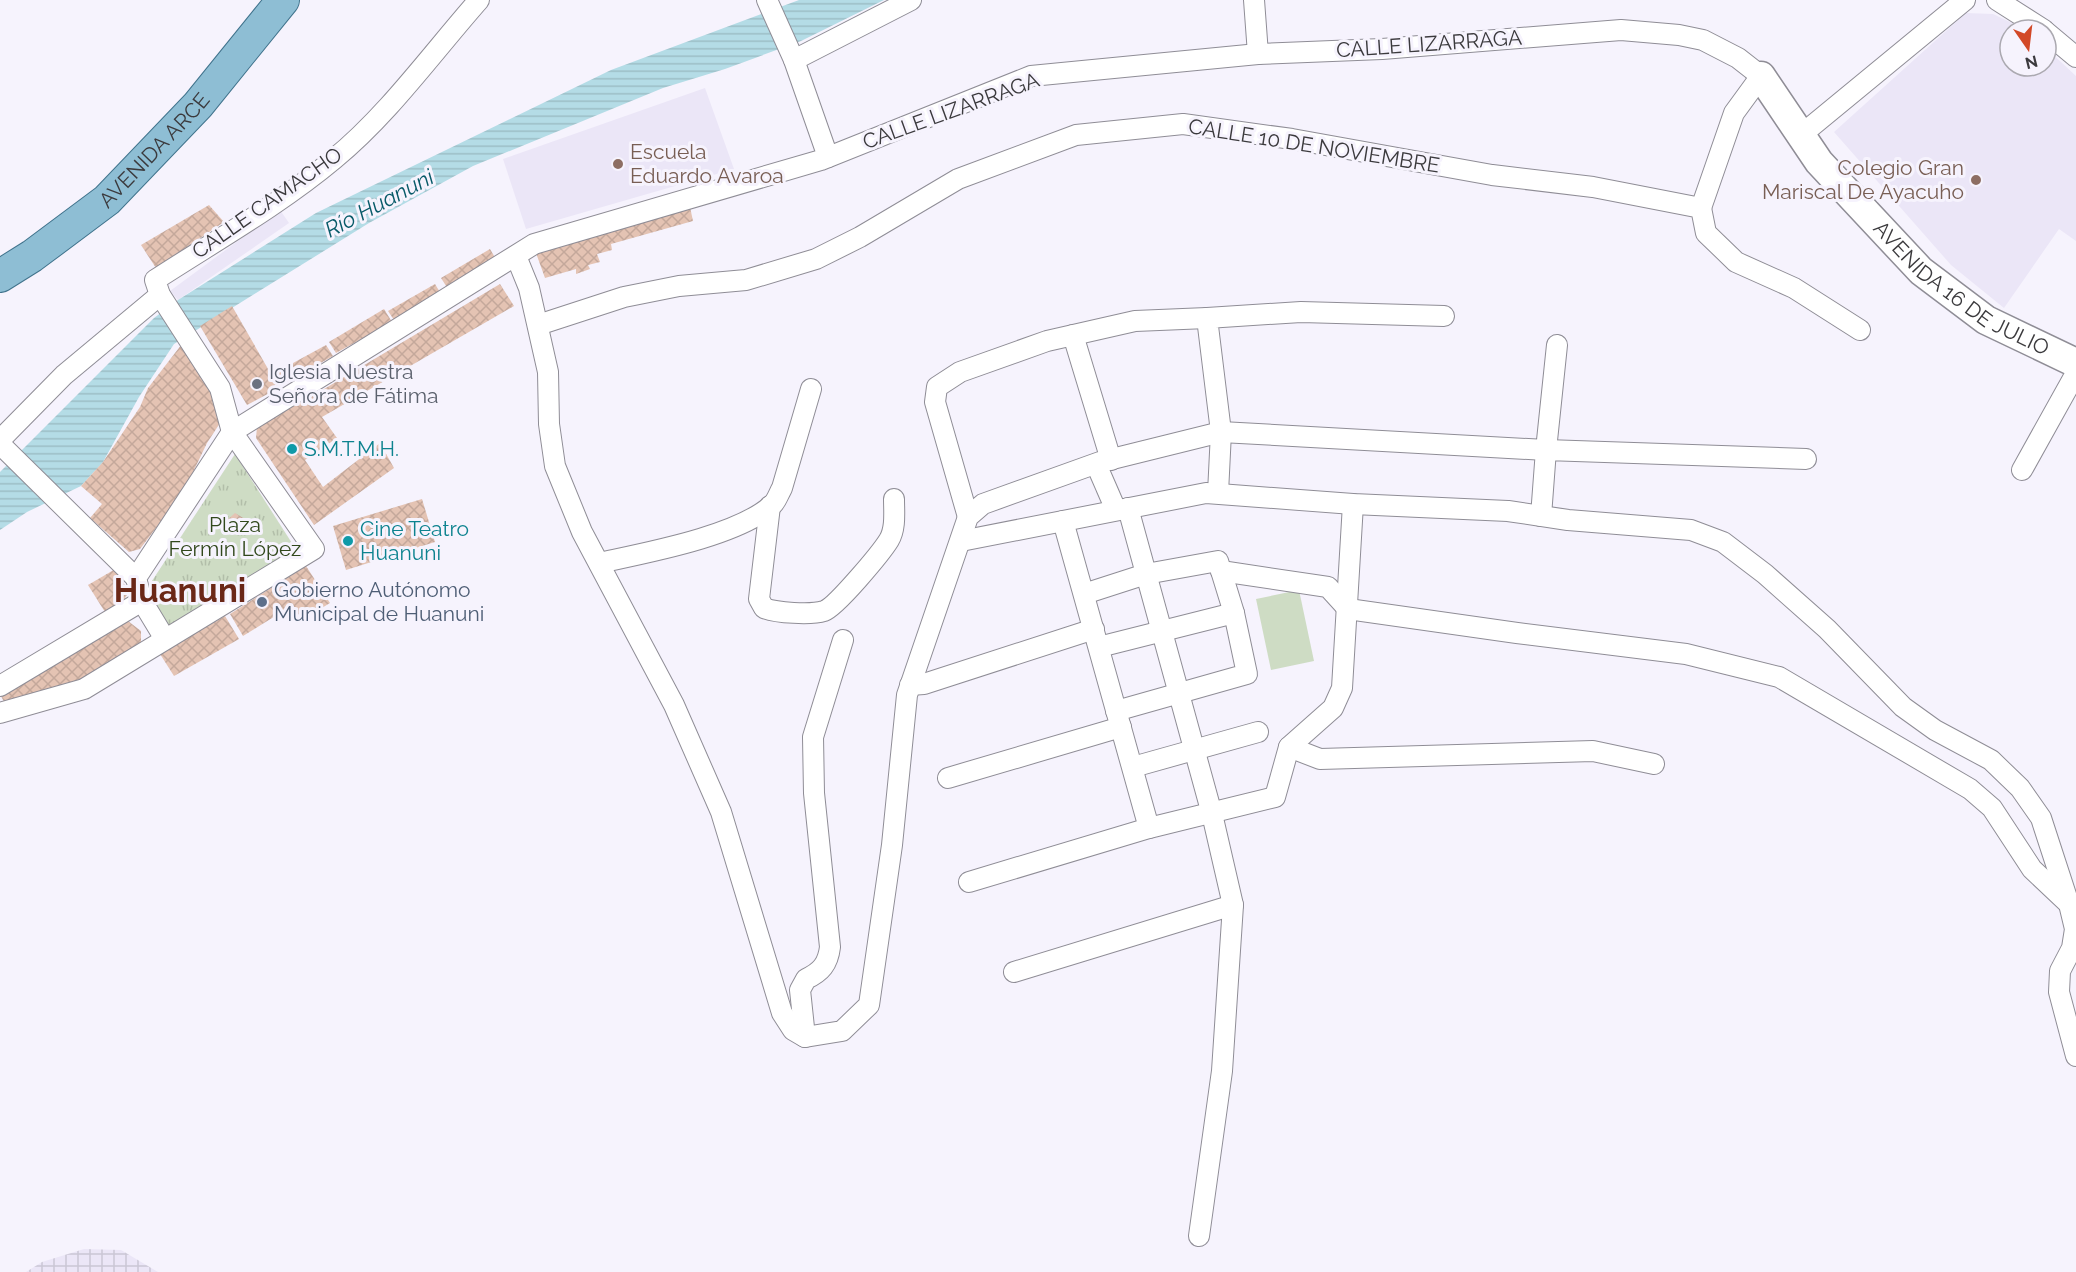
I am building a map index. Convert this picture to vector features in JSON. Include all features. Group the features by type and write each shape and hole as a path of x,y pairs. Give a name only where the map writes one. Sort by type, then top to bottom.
{"main road":[{"name":"AVENIDA ARCE","path":"0,276 32,256 107,200 198,105 283,0"}],"street":[{"name":"CALLE CAMACHO","path":"163,299 155,280 274,202 334,159 367,129 480,0"},
{"path":"791,55 911,0"},
{"path":"1254,0 1258,54"},
{"path":"1807,130 1965,0"},
{"path":"1997,0 2025,18"},
{"path":"768,4 791,55 828,158"},
{"name":"CALLE LIZARRAGA","path":"232,432 534,244 828,158 1031,76 1258,54 1382,49 1622,30 1679,35 1702,40 1738,58 1761,76"},
{"path":"2058,42 2076,57"},
{"path":"1761,76 1734,113 1701,208 1706,233 1736,262 1794,288 1860,330"},
{"name":"AVENIDA 16 DE JULIO","path":"1761,76 1807,130 1934,257 1999,310 2076,349"},
{"name":"CALLE 10 DE NOVIEMBRE","path":"538,325 624,297 679,286 746,280 816,259 860,237 958,178 1076,135 1182,124 1292,139 1492,174 1593,187 1701,208"},
{"name":"AVENIDA 16 DE JULIO","path":"1807,130 1819,162 1921,271 1986,320 2076,363"},
{"path":"516,256 528,288 548,372 549,424 555,466 599,563 674,705 721,812 782,1013 793,1030 805,1036 842,1031 869,1005 892,845 907,695 968,518 983,504 1103,462 1221,432 1546,450 1806,459"},
{"path":"0,713 84,689 314,549 232,432 220,388 194,344 163,299 64,375 4,446 58,504 136,578 142,601 165,639"},
{"path":"968,518 935,402 937,387 960,372 1047,341 1135,321 1300,312 1444,316"},
{"path":"1207,318 1221,432 1218,493"},
{"path":"1073,335 1103,462 1146,574 1212,814 1233,905 1222,1071 1199,1236"},
{"path":"1541,516 1557,345"},
{"path":"2022,470 2076,373"},
{"path":"599,563 658,551 724,530 755,517 770,506 782,488 811,389"},
{"path":"136,578 232,432"},
{"path":"961,541 1206,492 1353,504 1508,511 1691,530 1723,542 1827,629 1903,707 1935,730 1991,760 2020,788 2041,818 2069,904 2074,929 2072,948 2060,971 2059,992 2076,1056"},
{"path":"770,506 759,599 764,608 774,612 824,611 841,599 890,539 894,522 894,499"},
{"path":"969,882 1149,828 1275,797 1289,747 1333,708 1342,688 1353,504"},
{"path":"1063,521 1149,828"},
{"path":"948,778 1119,719 1179,693 1247,674 1234,613 1218,561 1146,574 1084,594"},
{"path":"1221,571 1328,587 1348,609 1686,654 1779,677 1970,789 1992,808 2032,869 2069,904"},
{"path":"0,686 142,601"},
{"path":"910,685 924,684 1096,638 1162,632 1234,613"},
{"path":"805,1036 800,990 806,979 819,972 829,959 830,947 814,793 813,737 843,640"},
{"path":"1132,767 1258,732"},
{"path":"1289,747 1320,759 1593,751 1654,764"},
{"path":"1014,972 1233,905"}],"shaded area":[{"name":"Colegio Gran Mariscal De Ayacuho","path":"1966,13 1993,14 2002,18 1998,18 1998,78 2058,78 2058,59 2076,76 2076,241 2059,229 2004,308 1951,265 1834,132"},
{"name":"Escuela Eduardo Avaroa","path":"705,88 734,169 526,229 503,159"},
{"path":"280,210 289,223 178,300 170,291"},
{"path":"84,1249 121,1250 158,1272 26,1272 42,1262"}],"green space":[{"name":"Plaza Fermín López","path":"235,454 297,551 167,629 149,596 150,584"},
{"path":"1299,590 1314,661 1271,670 1256,599"}],"water":[{"name":"Río Huanuni","path":"799,0 884,0 801,41 725,69 663,88 473,166 369,223 174,344 139,397 103,462 81,486 27,512 0,530 0,472 154,318 178,300 316,213 611,70"}],"building":[{"path":"209,205 224,222 156,268 141,245"},
{"path":"690,207 693,221 611,244 612,250 597,254 600,262 588,265 590,269 576,274 576,269 545,278 536,253"},
{"path":"490,249 497,261 448,289 441,278"},
{"path":"435,284 441,294 394,320 388,311"},
{"path":"500,284 514,306 322,417 337,438 305,460 323,487 380,443 394,468 314,525 256,438 257,427 306,394 309,398"},
{"path":"232,306 279,388 247,405 200,326"},
{"path":"384,309 392,322 336,353 329,342"},
{"path":"185,340 224,417 207,443 184,491 140,549 129,552 90,518 102,504 81,486 103,462 140,407 148,388"},
{"path":"326,345 333,356 281,385 273,374"},
{"path":"422,499 435,542 346,570 333,526"},
{"path":"235,513 245,519 246,528 238,534 228,530 227,520"},
{"path":"306,566 330,603 302,620 293,605 243,636 230,614"},
{"path":"117,568 128,593 124,600 105,612 88,585"},
{"path":"225,616 239,639 174,676 160,654"},
{"path":"128,621 141,631 141,646 80,683 6,706 0,694"}],"place":[{"name":"Escuela Eduardo Avaroa","path":"618,164"},
{"name":"Colegio Gran Mariscal De Ayacuho","path":"1976,180"},
{"name":"Iglesia Nuestra Señora de Fátima","path":"257,384"},
{"name":"S.M.T.M.H.","path":"292,449"},
{"name":"Cine Teatro Huanuni","path":"348,541"},
{"name":"Gobierno Autónomo Municipal de Huanuni","path":"262,602"}],"district":[{"name":"Huanuni","path":"180,590"}]}
